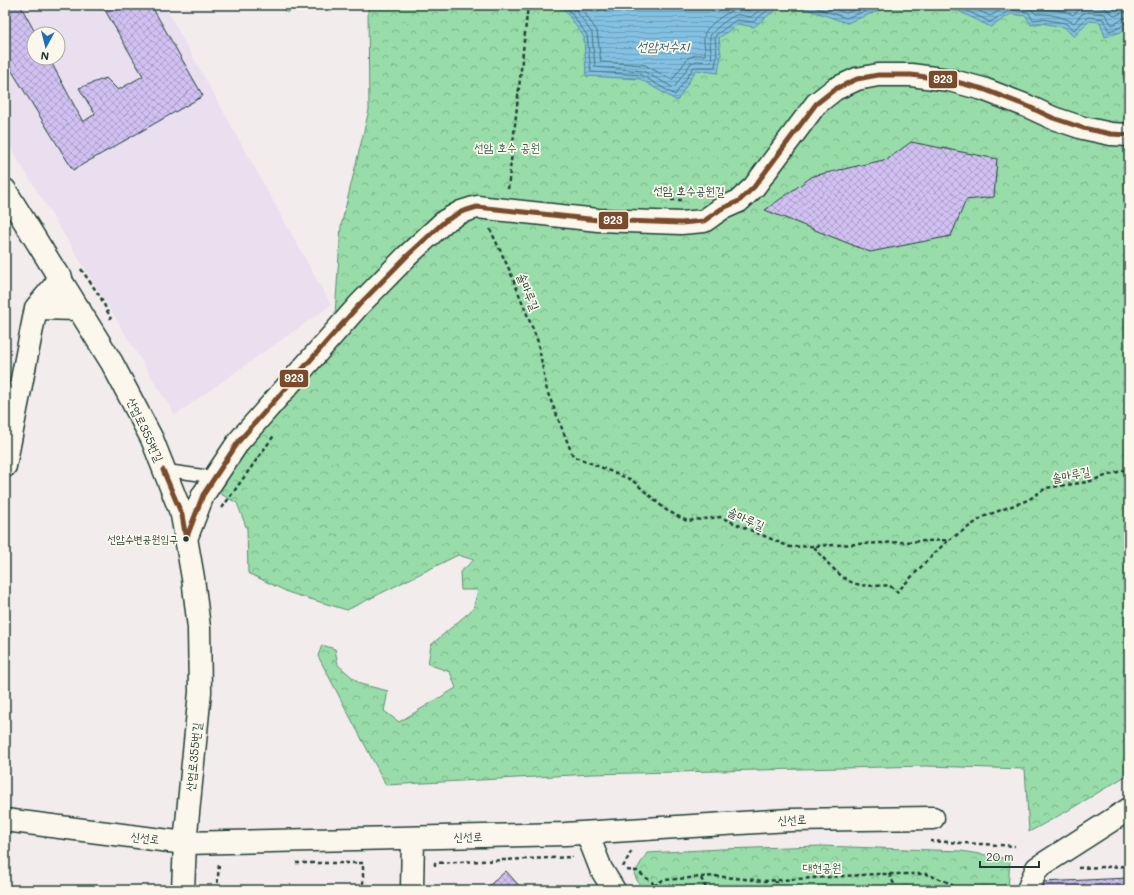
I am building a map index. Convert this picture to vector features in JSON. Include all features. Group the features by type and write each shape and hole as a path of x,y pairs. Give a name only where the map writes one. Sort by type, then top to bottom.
{"street":[{"path":"186,539 203,495 239,441 359,305 407,256 445,221 461,212 477,207 598,220 681,223 704,221 721,209 739,200 754,187 816,104 835,89 857,79 878,75 911,75 949,80 983,89 1053,118 1083,128 1111,134 1129,135"},
{"name":"산업로355번길","path":"5,190 116,370 152,440 182,515 194,578 200,628 200,692 185,843 183,890"},
{"path":"5,466 36,308 60,278"},
{"path":"36,308 79,309"},
{"path":"1028,890 1037,868 1129,809"},
{"name":"신선로","path":"5,820 185,843 586,833 790,820 933,818"},
{"path":"586,833 602,869 614,890"},
{"path":"401,890 407,838"},
{"path":"407,838 412,890"}],"lane":[{"path":"163,470 214,478"}],"path":[{"path":"508,192 528,5"},
{"name":"선암 호수공원길","path":"667,200 691,200"},
{"name":"솔마루길","path":"488,208 486,220 509,269 538,342 547,391 573,456 632,480 666,510 687,521 720,517 790,547 949,540 985,516 1028,500 1046,488 1087,482 1124,470 1129,471"},
{"path":"80,268 101,298 112,320"},
{"path":"814,546 831,566 852,582 874,586 889,585 897,592 936,551 949,540"},
{"path":"435,870 435,863 577,857"},
{"path":"217,890 219,863"},
{"path":"291,863 363,863 363,890"},
{"path":"1078,868 1129,866"},
{"path":"602,869 637,871 652,882 656,890"},
{"path":"654,886 663,880 715,876 764,882 889,874 926,874 950,883 956,890"},
{"path":"889,874 897,890"},
{"path":"701,877 707,890"},
{"path":"775,890 776,881"}],"shaded area":[{"path":"5,5 164,5 331,305 175,415 5,139"}],"green space":[{"path":"278,5 298,5 287,13"},
{"name":"선암 호수 공원","path":"368,5 1129,5 1129,774 1029,832 1025,769 926,766 592,774 386,785 318,656 322,645 335,649 338,665 360,684 388,691 384,711 399,722 456,688 450,672 428,664 431,645 473,609 478,590 461,590 460,572 474,560 458,555 347,610 290,593 248,573 247,529 237,503 210,488 333,344 341,226 369,110"},
{"name":"대현공원","path":"821,846 961,851 1010,859 1008,890 642,890 634,874 647,853"}],"water":[{"name":"선암저수지","path":"561,5 781,5 754,27 738,24 719,38 721,55 718,73 696,70 677,101 640,79 586,76 584,37"},
{"path":"795,5 893,5 847,23"},
{"path":"946,5 1129,5 1129,25 1121,32 1105,37 1100,22 1089,21 1074,37 1064,27 1041,23 1031,25 1026,16 1011,14 991,27"}],"building":[{"path":"5,5 20,5 32,26 26,26 26,66 53,66 83,122 95,114 79,88 106,78 118,90 143,76 102,5 151,5 203,96 73,170 5,60"},
{"path":"911,142 997,159 994,197 966,200 951,236 870,252 765,210 813,176 888,159"},
{"path":"506,871 523,890 484,890"},
{"path":"1129,878 1129,890 1043,890 1042,882"}],"transit line":[{"name":"923","path":"186,539 203,495 239,441 359,305 407,256 445,221 461,212 477,207 598,220 681,223 704,221 721,209 739,201 754,187 816,104 835,89 857,79 878,75 911,75 949,80 983,89 1053,118 1083,128 1111,134 1129,135"},
{"name":"923","path":"163,470 182,515 186,539"}],"place":[{"name":"선암수변공원입구","path":"186,539"}]}
